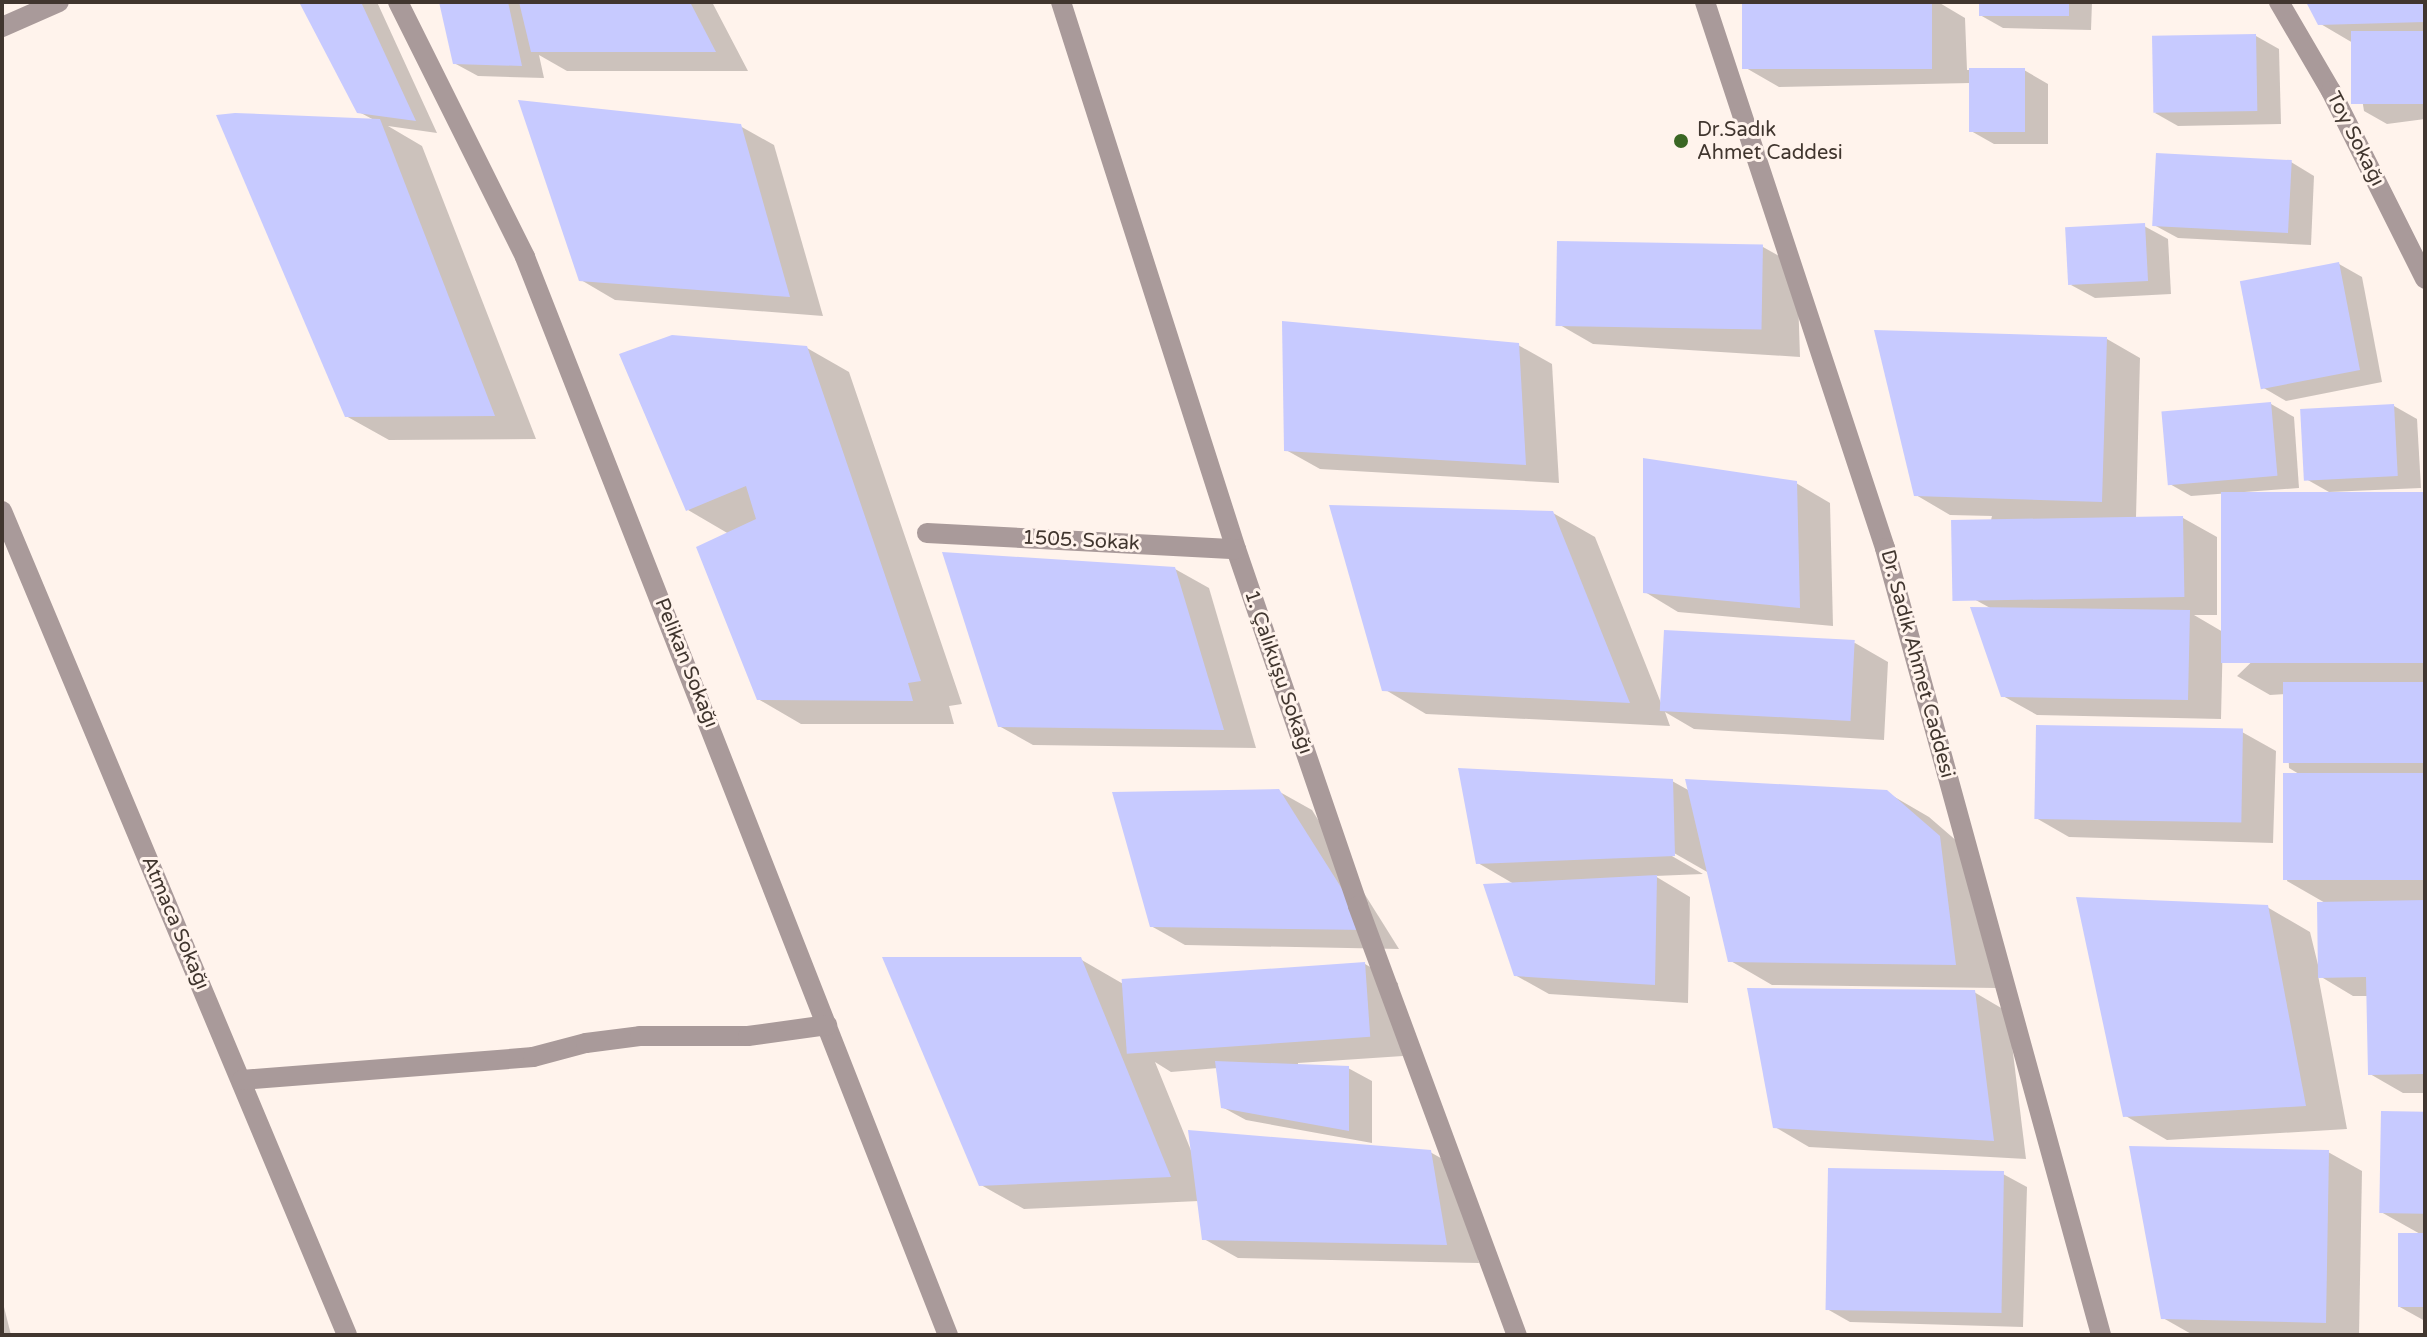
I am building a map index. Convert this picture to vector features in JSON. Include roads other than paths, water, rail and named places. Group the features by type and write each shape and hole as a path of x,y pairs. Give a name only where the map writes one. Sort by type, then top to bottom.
{"street":[{"path":"2,27 59,2"},
{"name":"Pelikan Sokağı","path":"398,2 525,257 948,1335"},
{"name":"1. Çalıkuşu Sokağı","path":"1061,2 1236,549 1358,906 1517,1335"},
{"name":"Dr. Sadık Ahmet Caddesi","path":"1705,2 1885,548 2101,1335"},
{"name":"Toy Sokağı","path":"2279,2 2331,91 2425,279"},
{"name":"Atmaca Sokağı","path":"2,511 347,1335"},
{"name":"1505. Sokak","path":"927,533 1236,549"},
{"path":"242,1080 533,1057 586,1043 640,1036 748,1036 827,1025"}],"place":[{"name":"Dr.Sadık Ahmet Caddesi","path":"1681,141"}]}
